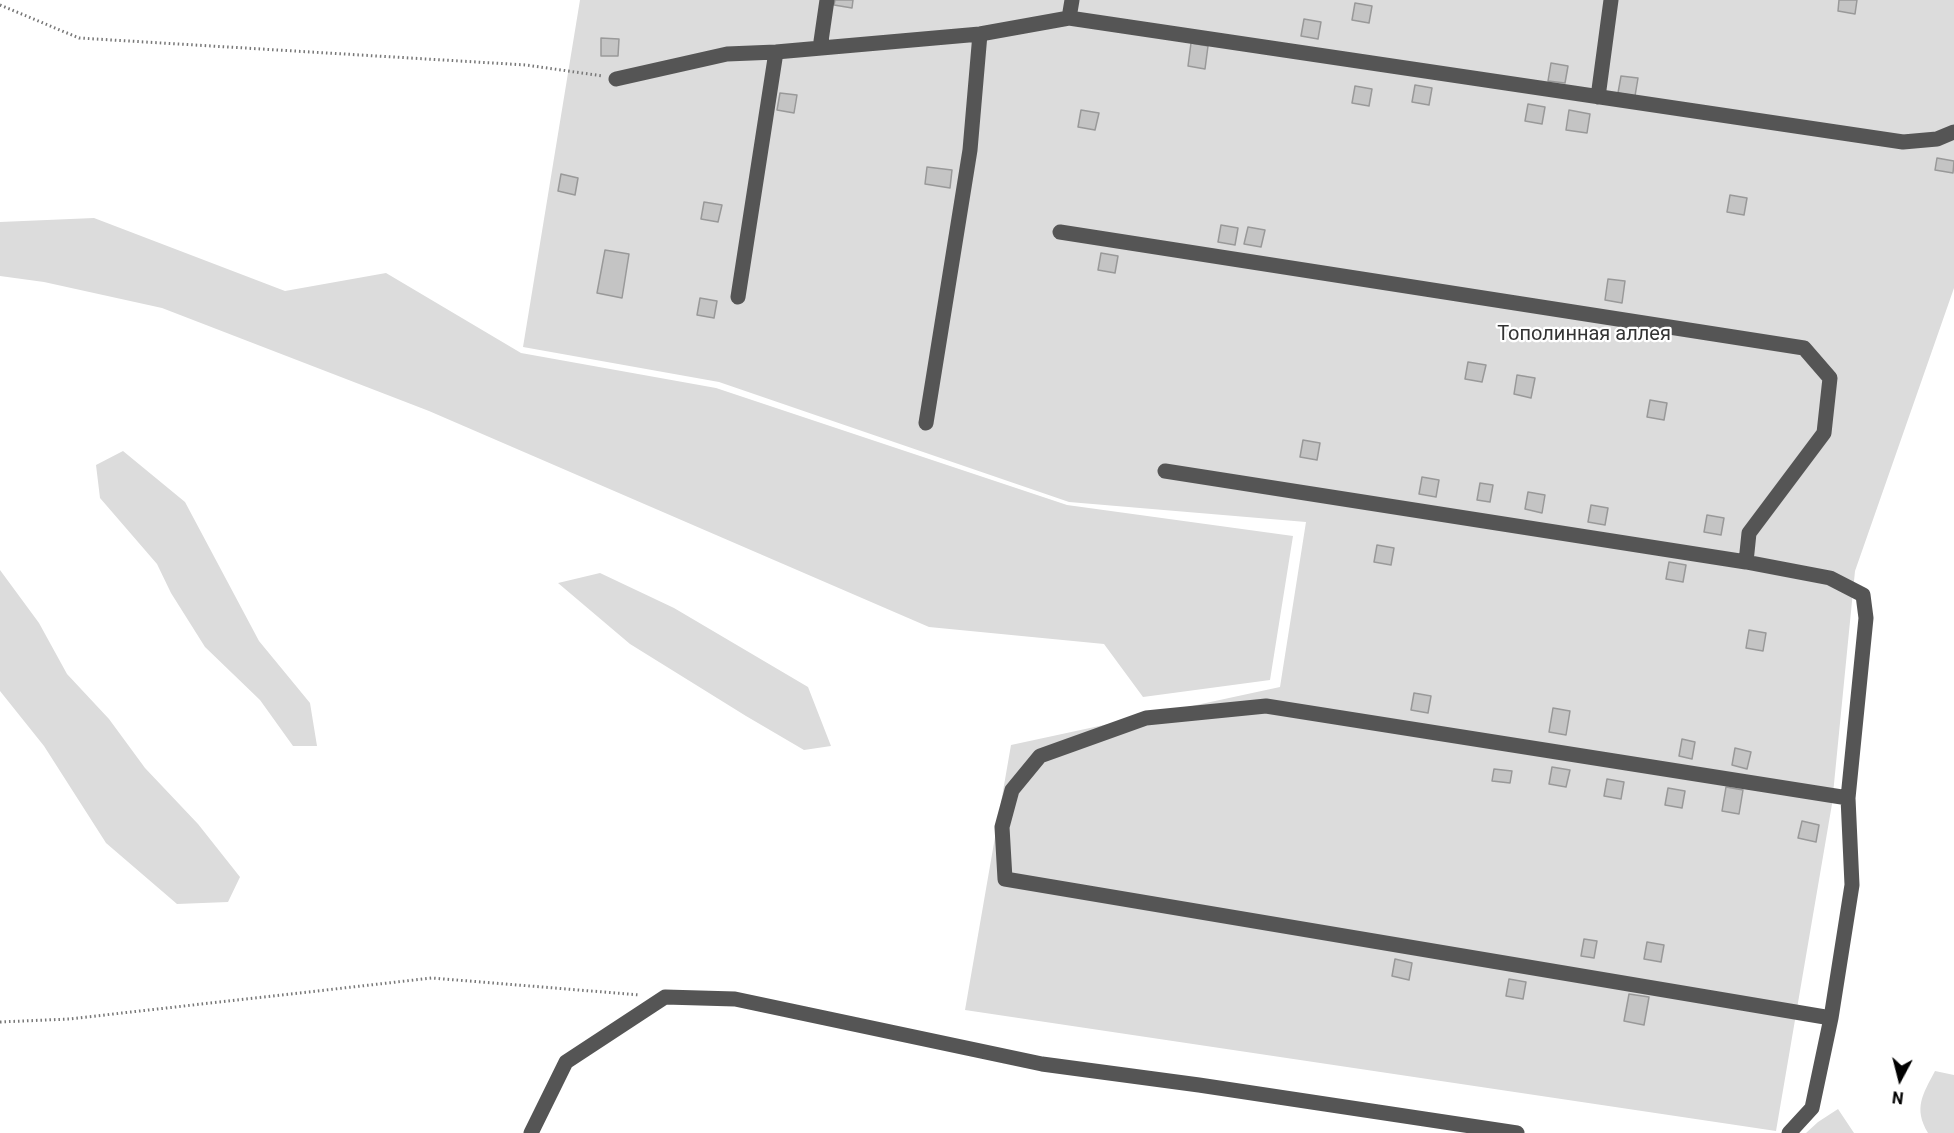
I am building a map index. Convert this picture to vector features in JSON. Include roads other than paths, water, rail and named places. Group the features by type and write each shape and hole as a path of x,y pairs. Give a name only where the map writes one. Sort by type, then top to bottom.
{"lane":[{"path":"820,48 828,0"},
{"path":"1069,18 1072,0"},
{"path":"1598,97 1611,0"},
{"path":"616,79 727,54 776,52 980,34 1069,18 1904,142 1937,139 1954,132"},
{"path":"926,423 970,150 980,34"},
{"path":"738,297 776,52"},
{"path":"1060,232 1804,348 1830,378 1824,433 1749,533 1746,562"},
{"path":"1165,471 1746,562 1830,578 1863,595 1866,618 1848,798 1852,885 1831,1018 1812,1108 1789,1133"},
{"path":"1831,1018 1005,879 1002,827 1012,790 1040,756 1146,718 1266,706 1848,798"},
{"path":"531,1133 566,1062 665,997 735,999 1042,1064 1517,1133"}],"park label":[{"name":"Тополинная аллея","path":"1584,335"}]}
